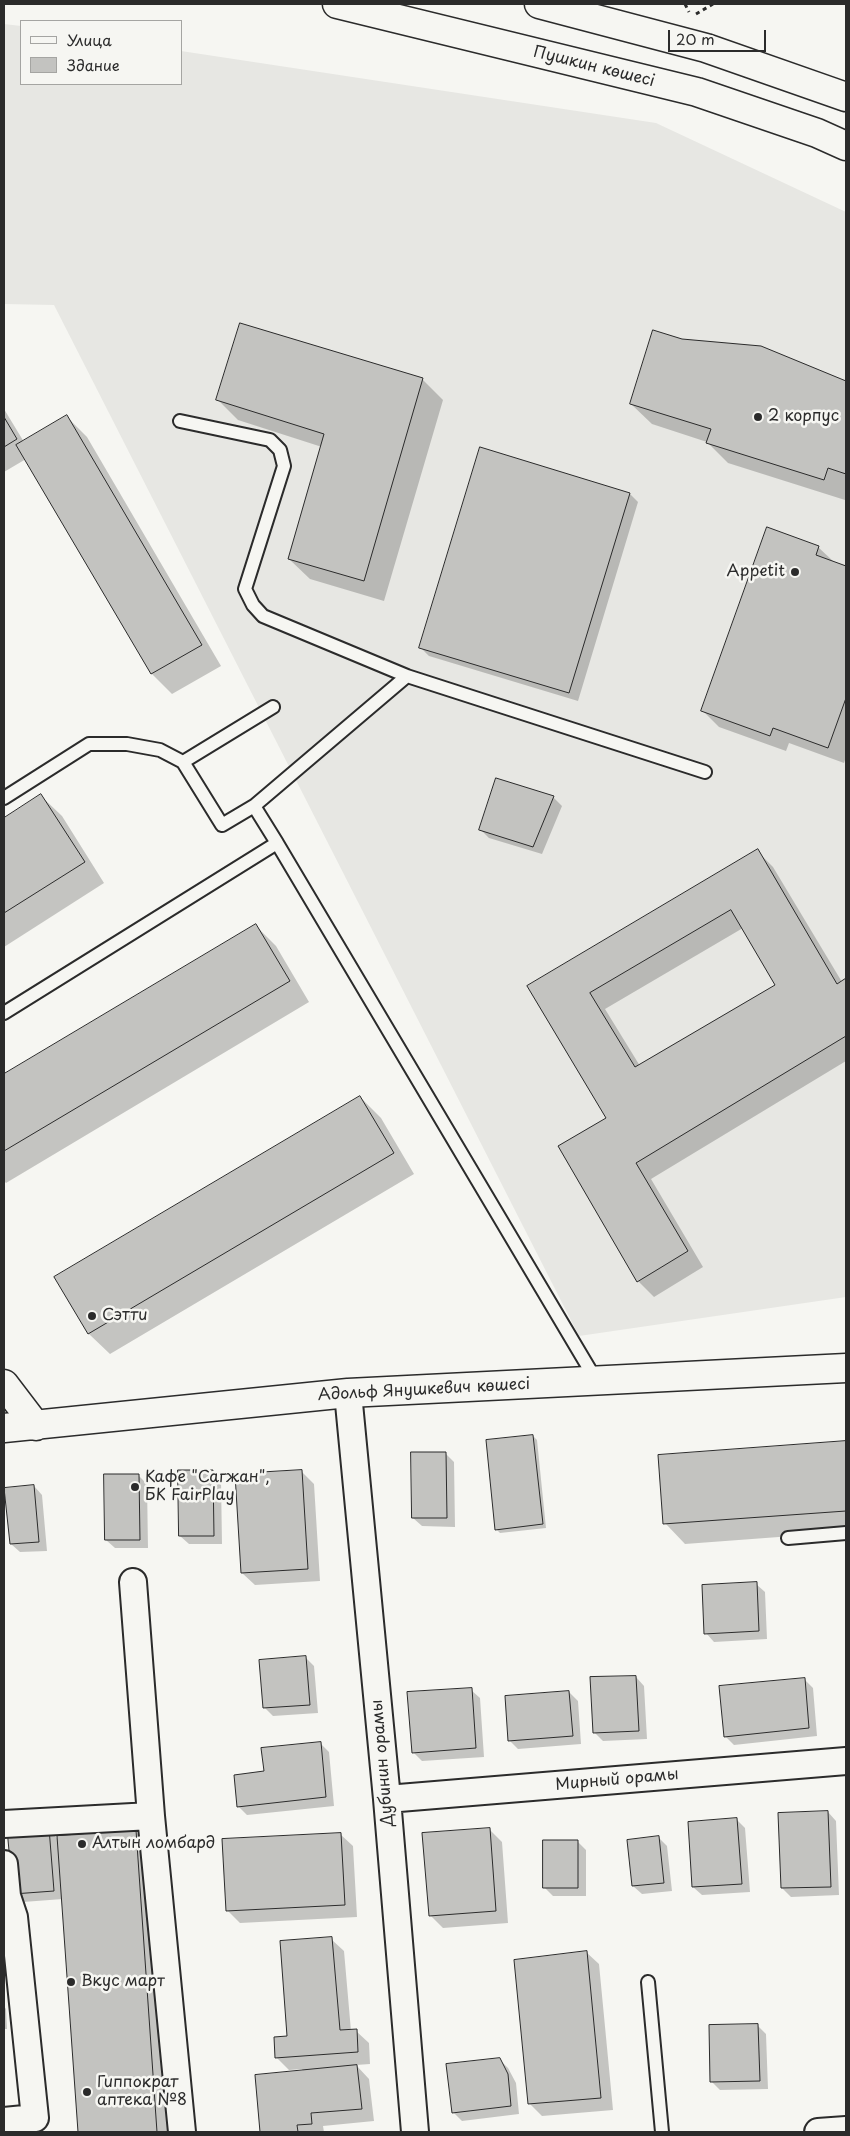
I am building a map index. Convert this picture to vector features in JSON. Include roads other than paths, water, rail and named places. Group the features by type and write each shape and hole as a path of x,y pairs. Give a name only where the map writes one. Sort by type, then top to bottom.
{"street":[{"name":"Пушкин көшесі","path":"337,4 698,92 817,133 846,146"},
{"path":"539,4 593,11 846,96"},
{"name":"Адольф Янушкевич көшесі","path":"4,1428 348,1393 846,1368"},
{"path":"4,1384 36,1426"},
{"name":"Дубинин орамы","path":"348,1393 387,1799 415,2132"},
{"path":"133,1582 151,1816 182,2132"},
{"name":"Мирный орамы","path":"387,1799 846,1761"},
{"path":"4,1824 151,1816"},
{"path":"4,1864 5,1896 14,1917 36,2125 4,2121"},
{"path":"818,2132 846,2130"}],"lane":[{"path":"180,421 270,440 280,450 284,466 245,588 252,605 263,616 407,676 704,772"},
{"path":"4,798 89,744 127,744 160,750 183,762 222,825 254,806 407,676"},
{"path":"183,762 273,707"},
{"path":"254,806 596,1380"},
{"path":"4,1013 277,843"},
{"path":"788,1538 846,1534"},
{"path":"648,1982 662,2132"}],"place":[{"name":"2 корпус","path":"758,417"},
{"name":"Appetit","path":"795,572"},
{"name":"Сэтти","path":"92,1316"},
{"name":"Кафе \"Сагжан\", БК FairPlay","path":"135,1487"},
{"name":"Алтын ломбард","path":"82,1844"},
{"name":"Вкус март","path":"71,1982"},
{"name":"Гиппократ аптека №8","path":"87,2092"}]}
